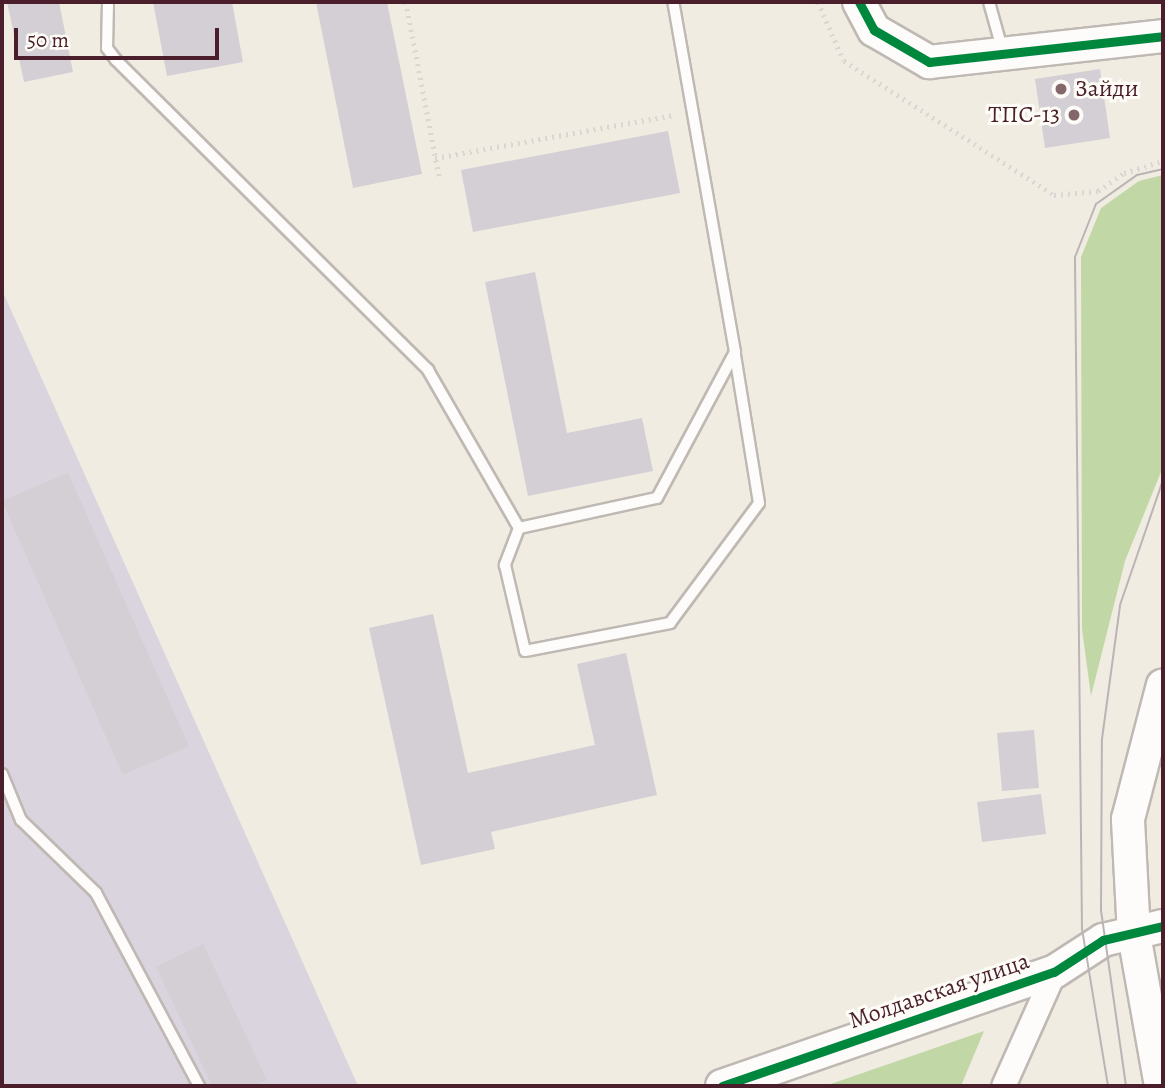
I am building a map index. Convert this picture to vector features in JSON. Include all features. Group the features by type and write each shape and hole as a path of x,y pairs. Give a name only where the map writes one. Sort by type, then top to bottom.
{"street":[{"path":"859,2 874,30 896,47 929,62 1005,58 1163,36"},
{"path":"1161,1086 1149,931 1128,819 1134,776 1163,685"},
{"name":"Молдавская улица","path":"722,1086 1054,972 1103,940 1149,931"},
{"path":"1003,1086 1054,972"}],"lane":[{"path":"108,2 107,48 116,61 428,370 519,528"},
{"path":"519,528 505,565 525,651 670,623 759,503 673,2"},
{"path":"989,2 1005,58"},
{"path":"519,528 657,498 735,352"},
{"path":"2,774 21,820 96,893 199,1086"}],"path":[{"path":"406,2 440,181"},
{"path":"818,2 844,61 1054,195 1098,191 1124,173 1163,161"},
{"path":"435,158 693,112"}],"shaded area":[{"path":"2,290 42,379 358,1086 2,1086"}],"green space":[{"path":"1163,175 1163,467 1125,561 1091,696 1082,629 1081,257 1101,208 1139,181"},
{"path":"984,1031 961,1086 825,1086"}],"building":[{"path":"7,2 59,2 73,72 24,82"},
{"path":"153,2 232,2 243,62 167,76"},
{"path":"316,2 387,2 422,174 353,188"},
{"name":"ТПС-13","path":"1100,69 1110,138 1045,148 1035,79"},
{"path":"668,131 680,193 473,232 461,170"},
{"path":"535,272 567,433 642,418 653,471 528,496 485,282"},
{"path":"68,473 189,746 123,775 2,501"},
{"path":"433,614 468,773 595,745 577,664 626,653 657,795 491,832 495,849 421,865 369,628"},
{"path":"1034,730 1039,788 1002,791 997,733"},
{"path":"1041,794 1046,834 982,842 977,802"},
{"path":"203,944 267,1080 254,1086 212,1086 156,967"}],"tram line":[{"path":"1108,1086 1082,929 1075,257 1096,204 1137,175 1163,169"},
{"path":"1126,1086 1101,911 1102,739 1120,605 1163,480"}],"cycle path":[{"path":"859,2 874,30 929,62 1163,36"},
{"path":"722,1086 1054,972 1103,940 1163,926"}],"place":[{"name":"Зайди","path":"1061,89"},
{"name":"ТПС-13","path":"1074,115"}]}
